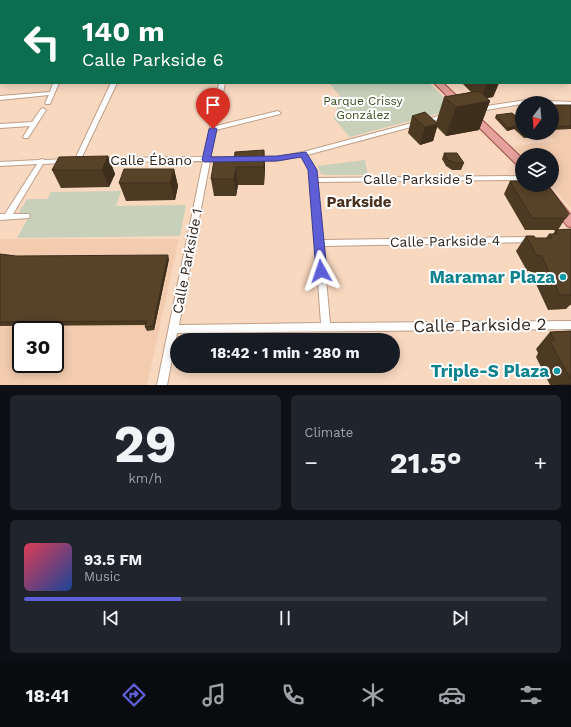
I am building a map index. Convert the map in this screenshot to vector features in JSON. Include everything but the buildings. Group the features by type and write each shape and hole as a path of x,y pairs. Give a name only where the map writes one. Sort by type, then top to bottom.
{"main road":[{"path":"439,84 464,112 515,158"},
{"path":"547,192 571,223"}],"street":[{"path":"48,103 56,84"},
{"path":"77,161 114,84"},
{"name":"Calle Parkside 1","path":"162,385 222,84"},
{"path":"0,98 52,93"},
{"path":"464,112 522,102 571,104"},
{"path":"26,137 43,110"},
{"path":"213,129 278,113"},
{"name":"Calle Ébano","path":"92,160 277,159 303,154 453,115"},
{"path":"0,126 34,124"},
{"path":"303,154 313,170 326,327"},
{"path":"0,164 42,161 85,161"},
{"path":"4,217 42,161"},
{"name":"Calle Parkside 5","path":"314,180 515,178"},
{"path":"4,217 26,216"},
{"name":"Calle Parkside 4","path":"319,243 539,240"},
{"name":"Calle Parkside 2","path":"174,329 571,325"}],"shaded area":[{"path":"559,106 571,107 571,208 556,192 559,192 559,148 516,148 514,146 555,141 554,140 559,140"},
{"path":"0,239 179,239 147,385 0,385"}],"green space":[{"name":"Parque Crissy González","path":"330,84 430,84 456,110 350,137 334,119 340,96"},
{"path":"365,160 368,175 325,175 321,174 318,166"},
{"path":"121,191 116,206 186,205 180,236 17,238 30,214 18,214 27,199 47,199 51,192"}],"place":[{"name":"Maramar Plaza","path":"563,277"},
{"name":"Triple-S Plaza","path":"557,371"}],"district":[{"name":"Parkside","path":"359,202"}],"route":[{"path":"213,129 206,160 277,159 303,154 313,170 321,271"}]}
